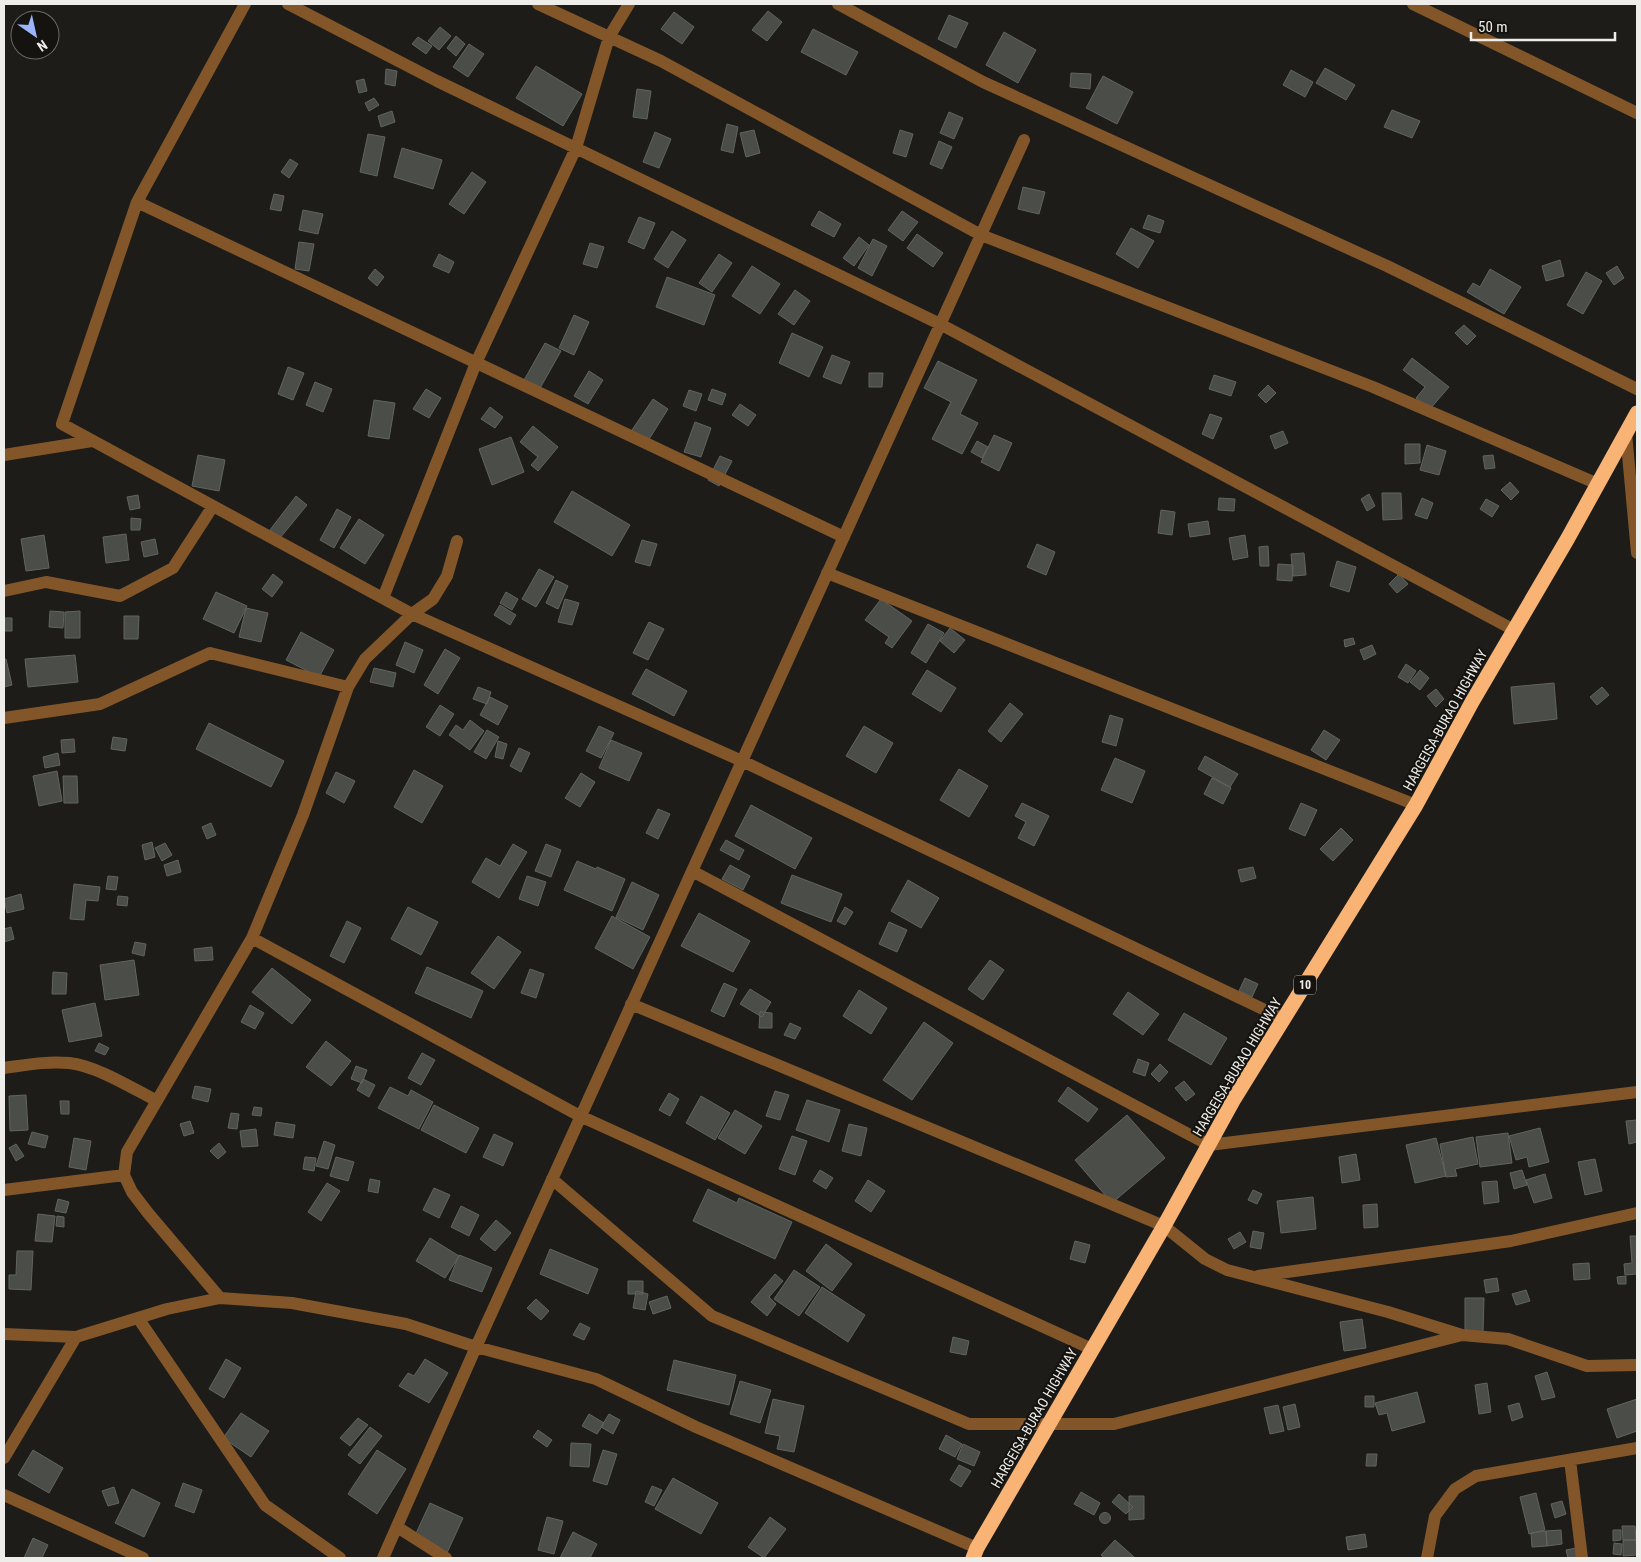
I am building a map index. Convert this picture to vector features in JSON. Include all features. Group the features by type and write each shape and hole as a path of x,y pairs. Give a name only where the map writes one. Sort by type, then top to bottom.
{"highway":[{"name":"HARGEISA-BURAO HIGHWAY","path":"975,1553 1164,1226 1234,1099 1416,805 1637,413"}],"street":[{"path":"244,4 137,202 62,424 412,614 742,761 1284,1019"},
{"path":"288,4 437,81 940,324 1514,630"},
{"path":"538,4 661,61 981,235 1373,387 1598,484"},
{"path":"383,598 476,362 576,148 609,37 629,4"},
{"path":"838,4 983,82 1386,266 1637,389"},
{"path":"1413,4 1637,112"},
{"path":"383,1558 580,1116 1024,140"},
{"path":"137,202 844,537"},
{"path":"1626,434 1637,553"},
{"path":"4,455 92,441"},
{"path":"4,591 46,582 120,596 173,568 213,506"},
{"path":"220,1298 148,1214 132,1192 124,1175 127,1152 252,938 303,815 348,687 364,659 412,614 433,599 447,576 457,541"},
{"path":"827,573 1416,805"},
{"path":"4,718 100,704 210,652 348,687"},
{"path":"692,871 1209,1145 1637,1092"},
{"path":"252,938 580,1116 1092,1349"},
{"path":"631,1004 1164,1226 1205,1259 1227,1270 1388,1312 1462,1334 1508,1338 1587,1366 1637,1365"},
{"path":"4,1068 40,1062 71,1063 102,1073 157,1101"},
{"path":"4,1190 124,1175"},
{"path":"552,1179 712,1316 969,1424 1114,1424 1462,1334"},
{"path":"1251,1276 1511,1242 1637,1213"},
{"path":"4,1334 76,1337 167,1309 220,1298 292,1303 406,1324 476,1347 596,1379 696,1427 975,1553"},
{"path":"138,1318 265,1505 340,1558"},
{"path":"4,1458 76,1337"},
{"path":"1427,1558 1435,1516 1456,1489 1476,1476 1637,1448"},
{"path":"1570,1460 1582,1558"},
{"path":"4,1495 143,1558"},
{"path":"397,1527 446,1558"}],"building":[{"path":"768,11 782,22 767,41 752,30"},
{"path":"674,12 694,27 682,44 661,29"},
{"path":"949,15 968,23 956,48 938,39"},
{"path":"440,27 451,36 439,50 428,41"},
{"path":"813,29 858,52 846,75 801,52"},
{"path":"1004,32 1036,50 1018,83 986,65"},
{"path":"456,36 465,44 456,56 447,48"},
{"path":"418,37 432,46 426,54 412,44"},
{"path":"469,44 484,54 468,77 453,67"},
{"path":"536,66 582,94 563,126 516,98"},
{"path":"1325,68 1355,85 1346,100 1316,83"},
{"path":"386,69 397,71 395,86 385,84"},
{"path":"1291,70 1313,82 1305,97 1283,85"},
{"path":"1071,73 1091,74 1090,89 1070,87"},
{"path":"1103,76 1133,92 1117,124 1086,108"},
{"path":"364,79 367,91 359,93 356,81"},
{"path":"637,89 651,91 647,119 633,117"},
{"path":"374,98 379,105 369,111 365,103"},
{"path":"1392,110 1420,121 1412,138 1384,127"},
{"path":"392,111 395,122 381,127 378,116"},
{"path":"949,112 963,118 954,139 940,133"},
{"path":"727,124 738,127 733,153 721,150"},
{"path":"754,130 760,153 746,157 740,133"},
{"path":"900,130 913,134 906,157 893,153"},
{"path":"655,132 671,139 659,168 643,162"},
{"path":"368,134 385,137 377,176 360,172"},
{"path":"939,141 952,147 942,169 930,164"},
{"path":"402,148 442,160 433,189 394,177"},
{"path":"290,159 298,164 289,178 281,172"},
{"path":"472,172 486,182 464,214 449,204"},
{"path":"1023,187 1045,192 1039,214 1018,209"},
{"path":"274,194 284,196 281,211 270,209"},
{"path":"303,210 323,214 318,234 299,230"},
{"path":"819,211 841,224 834,237 811,225"},
{"path":"902,211 918,222 903,241 888,230"},
{"path":"1148,215 1164,221 1160,233 1143,228"},
{"path":"639,217 655,223 644,249 628,242"},
{"path":"1131,228 1154,241 1138,268 1116,254"},
{"path":"672,231 686,240 668,268 654,259"},
{"path":"917,234 943,253 933,267 907,248"},
{"path":"859,237 869,245 854,266 843,258"},
{"path":"873,239 887,246 872,276 858,268"},
{"path":"299,242 314,244 309,271 295,269"},
{"path":"590,243 604,247 597,268 583,264"},
{"path":"439,254 454,262 449,273 433,266"},
{"path":"719,254 732,263 712,292 699,283"},
{"path":"1560,260 1564,276 1546,281 1542,266"},
{"path":"752,266 780,284 760,314 732,296"},
{"path":"1617,266 1624,278 1614,285 1606,273"},
{"path":"375,269 384,277 377,286 368,278"},
{"path":"1490,269 1521,287 1504,314 1467,292 1473,283 1480,287"},
{"path":"1586,272 1602,281 1583,314 1567,305"},
{"path":"667,277 715,295 704,325 656,307"},
{"path":"795,290 810,301 794,325 778,314"},
{"path":"574,315 589,322 574,355 559,348"},
{"path":"1464,325 1476,336 1467,345 1455,333"},
{"path":"792,333 823,347 809,377 779,363"},
{"path":"545,343 561,351 539,390 523,382"},
{"path":"832,355 850,362 841,384 823,377"},
{"path":"1412,358 1449,387 1430,409 1416,398 1425,387 1403,370"},
{"path":"938,361 977,380 960,414 978,423 962,454 932,439 951,402 924,388"},
{"path":"288,367 304,373 293,400 278,394"},
{"path":"589,371 603,380 588,404 574,396"},
{"path":"869,373 883,373 882,387 869,387"},
{"path":"1214,375 1236,382 1231,396 1209,389"},
{"path":"315,382 332,389 323,412 306,405"},
{"path":"1268,385 1276,393 1266,403 1258,395"},
{"path":"426,389 441,398 429,418 413,409"},
{"path":"712,389 726,394 722,405 708,400"},
{"path":"689,390 702,394 696,411 683,406"},
{"path":"653,399 668,409 646,444 630,433"},
{"path":"374,400 395,403 389,439 368,436"},
{"path":"740,404 756,415 748,426 732,415"},
{"path":"490,407 503,417 495,428 481,419"},
{"path":"1210,414 1222,418 1213,439 1202,434"},
{"path":"695,422 711,428 701,457 684,452"},
{"path":"533,426 558,447 538,471 531,465 538,457 520,442"},
{"path":"1283,431 1288,443 1275,449 1270,436"},
{"path":"994,435 1012,443 999,471 981,462"},
{"path":"511,437 524,472 492,485 479,449"},
{"path":"977,441 988,447 982,458 971,452"},
{"path":"1405,444 1420,444 1420,463 1405,464"},
{"path":"1427,445 1446,451 1439,475 1420,470"},
{"path":"198,455 225,460 219,491 192,486"},
{"path":"1493,455 1495,468 1485,469 1483,456"},
{"path":"720,456 732,461 719,486 708,480"},
{"path":"1510,482 1519,492 1511,500 1501,490"},
{"path":"572,491 630,525 612,556 554,522"},
{"path":"1382,493 1401,493 1402,519 1383,520"},
{"path":"1369,494 1375,506 1367,511 1361,499"},
{"path":"138,495 140,508 130,510 127,497"},
{"path":"296,496 307,505 280,538 270,530"},
{"path":"1219,498 1235,499 1234,511 1218,510"},
{"path":"1422,498 1433,503 1427,519 1415,515"},
{"path":"1486,499 1499,506 1492,517 1480,509"},
{"path":"337,509 351,517 334,548 320,540"},
{"path":"1161,510 1175,512 1172,535 1158,533"},
{"path":"131,518 141,519 140,530 131,530"},
{"path":"359,519 384,535 365,564 340,548"},
{"path":"1208,521 1210,534 1190,537 1188,524"},
{"path":"126,534 129,560 106,563 103,537"},
{"path":"44,535 49,568 26,571 21,539"},
{"path":"1245,535 1248,557 1233,560 1229,538"},
{"path":"155,539 158,554 144,557 141,542"},
{"path":"642,540 657,544 650,566 635,562"},
{"path":"1037,544 1055,552 1046,575 1027,567"},
{"path":"1268,546 1269,566 1260,566 1259,547"},
{"path":"1304,553 1306,575 1293,576 1291,554"},
{"path":"1337,561 1356,567 1349,592 1330,586"},
{"path":"1278,564 1293,565 1292,581 1277,580"},
{"path":"539,569 554,577 536,607 522,599"},
{"path":"273,574 283,582 272,597 262,589"},
{"path":"1399,574 1408,584 1397,593 1389,584"},
{"path":"556,580 568,586 558,609 546,603"},
{"path":"216,592 247,606 234,633 203,619"},
{"path":"506,592 518,599 512,610 500,603"},
{"path":"565,599 579,603 572,625 558,622"},
{"path":"881,599 912,621 892,648 885,643 889,637 865,620"},
{"path":"500,605 516,615 510,625 494,615"},
{"path":"246,608 268,613 261,642 239,637"},
{"path":"50,611 64,612 63,628 49,627"},
{"path":"80,611 80,638 65,638 65,612"},
{"path":"124,616 139,616 138,639 124,639"},
{"path":"4,618 12,618 12,631 4,631"},
{"path":"649,622 664,629 648,660 633,653"},
{"path":"928,624 944,633 926,663 911,653"},
{"path":"950,628 965,640 954,653 940,641"},
{"path":"301,632 334,650 319,677 286,660"},
{"path":"1353,638 1355,644 1345,647 1344,640"},
{"path":"405,642 423,650 414,673 396,665"},
{"path":"1372,645 1376,654 1364,660 1360,650"},
{"path":"445,649 460,658 438,694 424,685"},
{"path":"75,655 78,682 28,687 25,659"},
{"path":"4,659 6,659 12,685 4,687"},
{"path":"1406,664 1416,671 1408,683 1398,677"},
{"path":"374,668 396,673 393,687 370,682"},
{"path":"646,669 687,691 674,716 632,694"},
{"path":"927,670 956,688 941,712 912,694"},
{"path":"1420,670 1429,678 1420,690 1410,682"},
{"path":"1554,683 1557,719 1514,724 1511,687"},
{"path":"478,687 491,692 487,704 473,699"},
{"path":"1602,687 1609,695 1597,705 1590,697"},
{"path":"1436,689 1444,699 1436,707 1427,696"},
{"path":"490,697 508,706 498,725 480,715"},
{"path":"1010,703 1023,714 1001,742 988,731"},
{"path":"440,705 454,714 440,736 426,727"},
{"path":"1110,715 1123,719 1116,746 1102,742"},
{"path":"470,720 484,731 470,750 449,735 456,725 463,730"},
{"path":"209,723 284,761 271,787 196,749"},
{"path":"599,726 614,733 601,758 586,751"},
{"path":"864,726 893,743 876,773 846,756"},
{"path":"487,730 499,737 486,759 474,752"},
{"path":"1324,730 1340,740 1326,760 1311,750"},
{"path":"113,737 127,739 125,751 111,749"},
{"path":"74,739 75,752 62,753 61,740"},
{"path":"611,740 642,753 629,781 599,768"},
{"path":"498,741 507,744 503,759 495,757"},
{"path":"519,748 530,753 521,772 510,766"},
{"path":"58,753 60,765 45,768 43,757"},
{"path":"1205,756 1238,774 1230,787 1198,769"},
{"path":"1115,758 1145,771 1132,803 1101,790"},
{"path":"959,769 988,786 969,817 940,800"},
{"path":"414,770 443,786 422,823 394,807"},
{"path":"57,771 62,801 39,806 33,776"},
{"path":"336,772 355,781 344,803 326,793"},
{"path":"581,773 595,782 580,807 565,798"},
{"path":"63,776 77,776 78,803 64,803"},
{"path":"1212,778 1231,788 1223,804 1204,794"},
{"path":"1022,803 1049,816 1034,846 1018,838 1026,822 1015,816"},
{"path":"1301,803 1317,810 1305,836 1289,829"},
{"path":"751,805 812,838 795,869 735,836"},
{"path":"658,809 670,814 658,839 646,833"},
{"path":"211,823 216,835 207,839 202,827"},
{"path":"1341,828 1353,840 1333,861 1320,849"},
{"path":"726,840 744,850 739,860 720,850"},
{"path":"152,842 155,857 145,860 142,845"},
{"path":"165,843 172,855 162,861 155,848"},
{"path":"513,844 527,852 499,898 472,882 486,858 500,866"},
{"path":"546,844 561,850 551,877 535,871"},
{"path":"178,860 181,872 167,876 164,865"},
{"path":"577,861 625,879 612,911 564,890"},
{"path":"730,865 750,876 743,890 722,879"},
{"path":"1253,867 1256,878 1241,882 1238,870"},
{"path":"792,875 842,894 831,922 781,903"},
{"path":"108,876 118,877 116,890 106,889"},
{"path":"527,876 546,882 538,906 519,899"},
{"path":"908,880 939,898 921,928 891,911"},
{"path":"632,882 659,895 643,930 616,917"},
{"path":"74,884 100,887 98,901 86,900 84,920 70,919"},
{"path":"21,894 24,909 7,913 4,899"},
{"path":"118,896 128,897 127,906 117,905"},
{"path":"408,907 438,922 421,955 391,939"},
{"path":"845,907 853,912 845,925 837,921"},
{"path":"699,913 750,941 733,972 681,946"},
{"path":"612,916 650,937 633,969 595,948"},
{"path":"347,921 361,928 344,963 330,956"},
{"path":"889,922 907,930 897,952 879,944"},
{"path":"11,927 14,939 4,942 4,929"},
{"path":"498,936 521,952 494,989 471,973"},
{"path":"135,942 146,944 144,956 132,953"},
{"path":"212,947 213,960 195,961 194,949"},
{"path":"134,960 139,995 105,1000 100,965"},
{"path":"990,960 1004,970 983,1000 968,989"},
{"path":"427,967 483,991 471,1018 415,993"},
{"path":"272,968 311,1000 292,1024 252,992"},
{"path":"530,969 544,974 536,998 521,993"},
{"path":"53,972 67,973 66,994 52,994"},
{"path":"1245,978 1258,984 1252,997 1239,991"},
{"path":"724,983 737,989 724,1017 711,1011"},
{"path":"750,989 771,1002 762,1017 740,1004"},
{"path":"859,990 887,1008 871,1034 843,1016"},
{"path":"1128,992 1159,1014 1143,1035 1113,1014"},
{"path":"95,1003 102,1036 69,1042 62,1010"},
{"path":"250,1005 264,1013 255,1029 241,1022"},
{"path":"760,1012 772,1013 772,1028 759,1028"},
{"path":"1184,1013 1227,1038 1211,1065 1168,1040"},
{"path":"924,1022 953,1043 912,1100 883,1080"},
{"path":"790,1023 801,1028 795,1039 784,1035"},
{"path":"326,1041 351,1061 331,1086 306,1067"},
{"path":"99,1043 109,1048 105,1055 95,1051"},
{"path":"422,1053 435,1060 421,1085 408,1078"},
{"path":"1138,1059 1149,1063 1145,1076 1133,1072"},
{"path":"1160,1064 1168,1072 1159,1082 1151,1074"},
{"path":"356,1066 367,1070 362,1083 351,1079"},
{"path":"363,1079 375,1085 369,1097 357,1090"},
{"path":"1184,1081 1195,1094 1186,1101 1175,1088"},
{"path":"195,1086 211,1089 208,1102 192,1098"},
{"path":"390,1087 408,1096 411,1090 433,1102 419,1129 378,1108"},
{"path":"1068,1087 1098,1109 1088,1122 1058,1101"},
{"path":"775,1091 789,1095 780,1120 766,1116"},
{"path":"669,1093 679,1099 670,1116 659,1110"},
{"path":"26,1095 28,1130 10,1131 9,1096"},
{"path":"701,1096 730,1113 715,1140 686,1123"},
{"path":"807,1100 840,1110 829,1142 796,1130"},
{"path":"60,1101 69,1101 69,1114 61,1114"},
{"path":"434,1105 479,1128 466,1153 421,1130"},
{"path":"254,1107 262,1108 261,1116 252,1115"},
{"path":"735,1110 762,1126 745,1154 718,1138"},
{"path":"231,1113 239,1114 237,1129 228,1128"},
{"path":"1127,1115 1165,1158 1112,1203 1075,1160"},
{"path":"1637,1120 1637,1142 1629,1144 1626,1121"},
{"path":"190,1121 194,1133 184,1136 180,1124"},
{"path":"276,1122 295,1125 293,1138 274,1135"},
{"path":"849,1124 867,1128 861,1156 842,1151"},
{"path":"1540,1128 1549,1162 1529,1167 1527,1157 1516,1160 1509,1136"},
{"path":"256,1129 258,1146 242,1147 240,1131"},
{"path":"32,1132 48,1136 45,1148 28,1144"},
{"path":"1508,1133 1512,1163 1480,1167 1476,1137"},
{"path":"494,1134 513,1143 503,1166 483,1157"},
{"path":"792,1136 807,1141 795,1175 779,1169"},
{"path":"1473,1137 1478,1164 1455,1169 1457,1176 1446,1177 1440,1144"},
{"path":"74,1138 91,1141 86,1170 69,1167"},
{"path":"1436,1138 1446,1176 1415,1183 1406,1145"},
{"path":"324,1141 335,1145 328,1169 316,1166"},
{"path":"219,1143 226,1152 218,1159 210,1151"},
{"path":"16,1144 24,1156 16,1161 9,1148"},
{"path":"1356,1154 1360,1180 1342,1183 1339,1157"},
{"path":"305,1157 316,1158 314,1171 303,1169"},
{"path":"336,1157 354,1162 348,1181 330,1176"},
{"path":"1595,1159 1602,1191 1585,1195 1578,1162"},
{"path":"820,1170 833,1178 826,1189 813,1181"},
{"path":"1522,1170 1527,1185 1514,1189 1510,1173"},
{"path":"1545,1174 1552,1198 1534,1203 1526,1180"},
{"path":"370,1179 380,1181 378,1193 368,1191"},
{"path":"868,1180 885,1191 871,1212 855,1201"},
{"path":"1497,1181 1499,1202 1484,1204 1482,1182"},
{"path":"327,1183 340,1191 321,1221 308,1212"},
{"path":"434,1188 450,1195 439,1218 423,1210"},
{"path":"708,1189 737,1203 739,1198 792,1222 775,1259 693,1221"},
{"path":"1253,1190 1262,1194 1257,1204 1248,1200"},
{"path":"1313,1197 1316,1229 1281,1233 1277,1201"},
{"path":"58,1199 69,1202 66,1213 55,1211"},
{"path":"1377,1204 1378,1227 1364,1228 1363,1205"},
{"path":"461,1206 479,1215 469,1236 451,1227"},
{"path":"38,1214 55,1216 52,1242 35,1241"},
{"path":"57,1216 64,1217 64,1227 56,1226"},
{"path":"496,1220 511,1233 495,1251 480,1239"},
{"path":"1253,1231 1264,1233 1261,1249 1250,1247"},
{"path":"1240,1232 1246,1242 1234,1249 1228,1239"},
{"path":"1630,1236 1637,1236 1637,1274 1625,1275 1624,1264 1632,1263"},
{"path":"430,1238 459,1256 445,1278 416,1261"},
{"path":"1075,1241 1090,1245 1085,1263 1070,1259"},
{"path":"826,1244 852,1264 832,1291 806,1271"},
{"path":"550,1249 598,1269 588,1294 540,1274"},
{"path":"17,1251 33,1251 31,1290 9,1289 9,1275 16,1275"},
{"path":"459,1255 492,1268 482,1292 449,1280"},
{"path":"1589,1263 1590,1279 1574,1280 1573,1264"},
{"path":"794,1270 820,1287 799,1316 774,1299"},
{"path":"775,1274 783,1281 769,1297 776,1304 767,1316 751,1302"},
{"path":"1626,1276 1626,1284 1618,1284 1617,1277"},
{"path":"1497,1278 1499,1291 1486,1293 1484,1280"},
{"path":"628,1281 643,1281 643,1294 628,1294"},
{"path":"822,1287 865,1315 848,1342 805,1313"},
{"path":"1526,1290 1530,1301 1516,1305 1512,1294"},
{"path":"636,1291 648,1294 645,1310 633,1308"},
{"path":"667,1296 671,1308 653,1314 649,1302"},
{"path":"1465,1298 1484,1298 1483,1333 1465,1333"},
{"path":"536,1299 549,1311 541,1320 527,1308"},
{"path":"1362,1319 1366,1348 1344,1351 1340,1322"},
{"path":"580,1323 590,1328 584,1340 573,1335"},
{"path":"953,1337 969,1341 966,1355 950,1352"},
{"path":"226,1359 241,1368 224,1398 209,1389"},
{"path":"425,1359 448,1373 429,1403 399,1386 408,1373 414,1376"},
{"path":"674,1360 736,1375 729,1405 667,1390"},
{"path":"1547,1372 1555,1397 1542,1400 1535,1376"},
{"path":"740,1381 771,1390 760,1423 730,1414"},
{"path":"1487,1383 1491,1412 1479,1414 1475,1385"},
{"path":"1417,1392 1425,1422 1392,1431 1387,1413 1379,1415 1375,1403"},
{"path":"1365,1396 1374,1396 1374,1407 1365,1407"},
{"path":"773,1399 804,1406 794,1452 777,1449 780,1436 765,1433"},
{"path":"1637,1399 1637,1431 1617,1438 1607,1409"},
{"path":"1519,1403 1523,1417 1512,1421 1508,1406"},
{"path":"1295,1404 1300,1427 1288,1430 1283,1407"},
{"path":"1278,1405 1284,1431 1270,1434 1264,1408"},
{"path":"241,1413 269,1431 251,1457 223,1438"},
{"path":"589,1414 604,1423 597,1434 582,1426"},
{"path":"609,1414 620,1420 613,1434 601,1427"},
{"path":"358,1418 368,1425 350,1446 340,1438"},
{"path":"370,1427 382,1436 360,1464 348,1455"},
{"path":"538,1430 552,1440 547,1447 533,1437"},
{"path":"946,1435 962,1444 955,1457 939,1449"},
{"path":"571,1443 591,1444 589,1467 570,1466"},
{"path":"963,1444 980,1452 974,1466 957,1459"},
{"path":"33,1450 63,1468 49,1493 18,1475"},
{"path":"377,1450 406,1469 377,1514 348,1494"},
{"path":"603,1450 617,1454 607,1485 593,1481"},
{"path":"1367,1454 1377,1454 1376,1466 1366,1466"},
{"path":"959,1465 971,1471 961,1487 950,1480"},
{"path":"673,1478 718,1503 701,1534 655,1509"},
{"path":"183,1483 202,1490 194,1513 175,1506"},
{"path":"652,1486 662,1490 654,1506 645,1502"},
{"path":"114,1487 119,1503 108,1506 102,1491"},
{"path":"132,1489 160,1503 144,1537 115,1523"},
{"path":"1081,1492 1100,1503 1094,1515 1074,1504"},
{"path":"1536,1493 1545,1530 1529,1534 1520,1497"},
{"path":"1119,1494 1133,1507 1126,1514 1112,1502"},
{"path":"1129,1496 1144,1496 1144,1519 1129,1520"},
{"path":"1562,1501 1566,1514 1555,1518 1551,1504"},
{"path":"430,1503 463,1518 446,1555 413,1540"},
{"path":"1105,1512 1111,1518 1105,1524 1099,1518"},
{"path":"547,1517 563,1521 554,1554 538,1550"},
{"path":"770,1517 786,1529 764,1558 748,1547"},
{"path":"1622,1526 1635,1526 1636,1540 1623,1540"},
{"path":"1561,1530 1562,1544 1547,1546 1546,1531"},
{"path":"1613,1530 1621,1530 1621,1540 1613,1541"},
{"path":"1546,1531 1547,1546 1532,1547 1531,1533"},
{"path":"573,1532 597,1544 590,1558 560,1558"},
{"path":"1365,1534 1367,1547 1348,1550 1346,1537"},
{"path":"33,1538 48,1545 42,1558 24,1558"},
{"path":"1115,1540 1134,1558 1105,1558 1101,1555"},
{"path":"1623,1540 1636,1540 1637,1555 1623,1556"},
{"path":"1614,1543 1622,1544 1621,1555 1613,1554"},
{"path":"1581,1547 1584,1558 1568,1558 1566,1550"}]}
